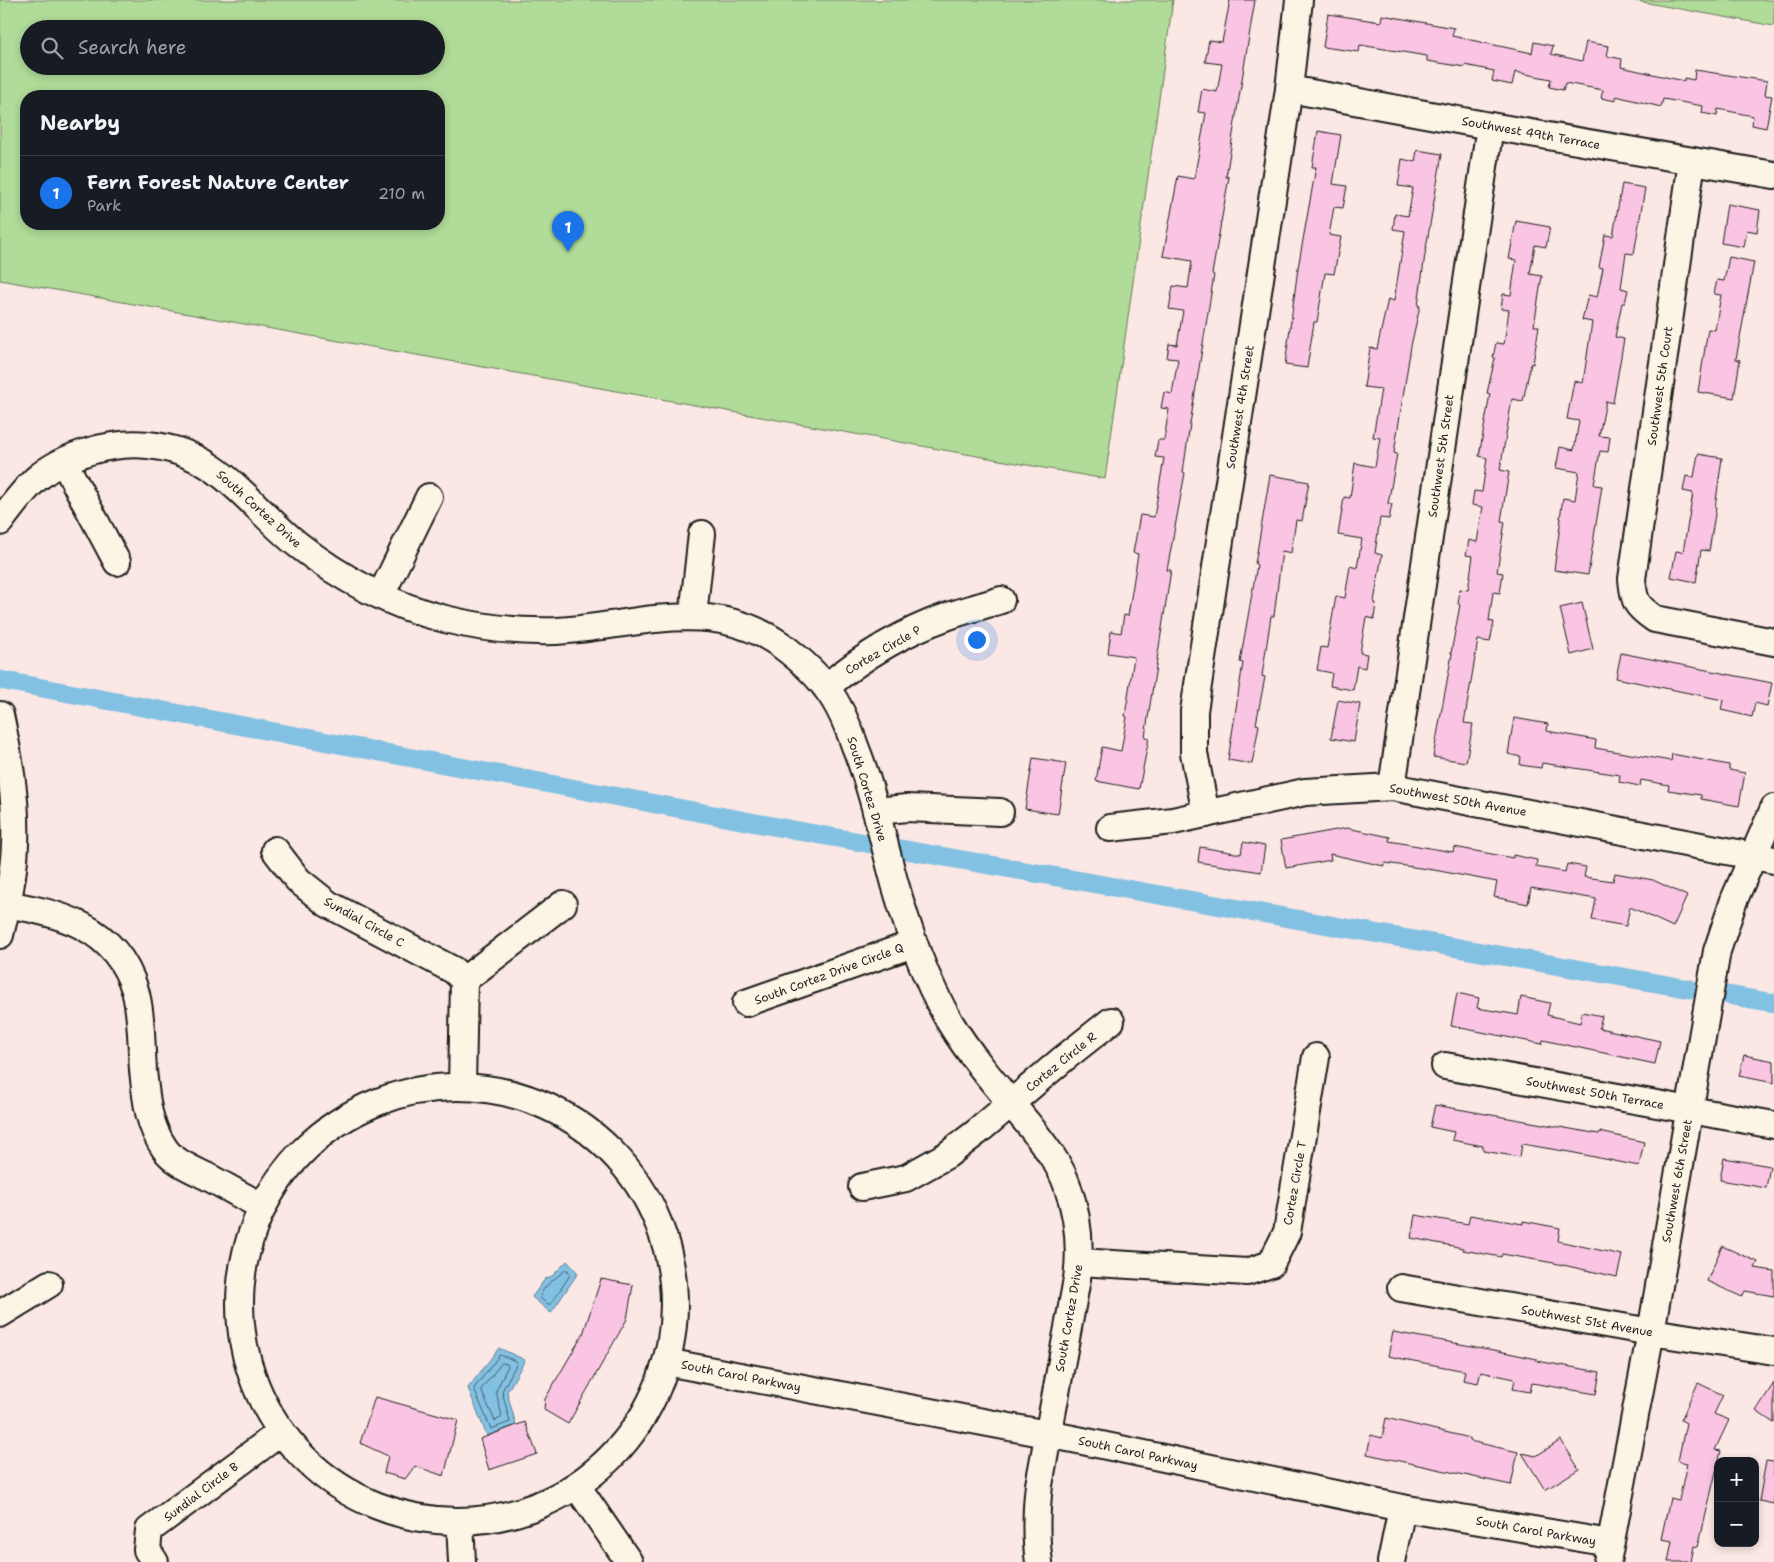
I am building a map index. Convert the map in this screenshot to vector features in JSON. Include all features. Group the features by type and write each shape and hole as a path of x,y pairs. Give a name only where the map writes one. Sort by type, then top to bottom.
{"street":[{"name":"Southwest 4th Street","path":"1206,814 1194,753 1194,711 1289,89 1299,0"},
{"name":"Southwest 49th Terrace","path":"1289,89 1774,175"},
{"name":"Southwest 5th Street","path":"1392,787 1490,126"},
{"name":"Southwest 5th Court","path":"1692,161 1632,579 1634,596 1640,609 1655,619 1774,642"},
{"name":"South Cortez Drive","path":"0,522 16,499 39,477 64,462 96,449 132,444 148,445 183,453 214,468 229,479 280,530 324,564 381,596 411,609 445,619 501,630 556,631 666,617 693,616 735,624 767,636 793,654 826,686 838,705 860,756 913,944 936,995 952,1026 970,1051 1050,1153 1067,1183 1076,1218 1079,1262 1038,1484 1036,1511 1038,1562"},
{"path":"64,462 117,562"},
{"path":"381,596 429,497"},
{"path":"693,616 702,534"},
{"name":"Cortez Circle P","path":"826,686 843,672 908,633 946,617 1001,600"},
{"path":"0,715 9,755 16,824 13,867 3,903 0,936"},
{"name":"Southwest 50th Avenue","path":"1110,828 1173,821 1305,792 1392,787 1764,858"},
{"path":"878,818 907,808 1000,812"},
{"name":"Southwest 6th Street","path":"1609,1553 1651,1332 1717,951 1734,900 1764,858 1774,808"},
{"name":"Sundial Circle C","path":"275,850 298,880 328,904 453,970 464,980"},
{"path":"3,903 62,917 87,928 110,946 129,974 135,991 139,1008 146,1103 150,1122 158,1138 166,1150 181,1163 263,1207"},
{"path":"462,1087 464,980 563,904"},
{"name":"South Cortez Drive Circle Q","path":"746,1003 913,944"},
{"name":"Cortez Circle R","path":"862,1187 906,1178 947,1155 1112,1021"},
{"name":"Cortez Circle T","path":"1079,1262 1247,1272 1271,1264 1287,1232 1316,1057"},
{"name":"Southwest 50th Terrace","path":"1444,1066 1774,1125"},
{"path":"462,1087 495,1090 527,1098 557,1111 585,1128 631,1174 648,1202 662,1232 670,1264 674,1297 673,1321 666,1362 652,1398 632,1432 607,1461 577,1486 541,1505 501,1518 460,1522 430,1521 401,1515 373,1505 347,1492 322,1475 300,1455 281,1432 266,1407 254,1380 245,1351 241,1322 241,1292 244,1263 252,1234 263,1207 279,1180 298,1156 320,1135 346,1118 373,1104 402,1094 432,1088 462,1087"},
{"path":"0,1314 49,1284"},
{"name":"Southwest 51st Avenue","path":"1401,1288 1651,1332 1774,1351"},
{"name":"South Carol Parkway","path":"666,1362 1047,1435 1402,1508 1609,1553"},
{"name":"Sundial Circle B","path":"155,1562 147,1550 149,1530 281,1432"},
{"path":"577,1486 629,1562"},
{"path":"1391,1562 1402,1508"},
{"path":"460,1522 462,1562"}],"green space":[{"path":"0,0 1173,0 1105,479 0,280"},
{"path":"1631,0 1774,0 1774,26"}],"water":[{"path":"567,1261 578,1273 551,1313 532,1297 545,1279 552,1276"},
{"path":"499,1348 525,1360 507,1392 516,1425 487,1436 468,1388"}],"building":[{"path":"1230,0 1255,0 1226,177 1229,177 1212,274 1214,275 1183,472 1185,473 1167,570 1171,570 1145,737 1149,738 1139,789 1096,781 1102,747 1121,751 1134,657 1108,653 1111,631 1121,633 1124,615 1128,616 1138,554 1133,553 1140,515 1154,517 1164,458 1155,457 1158,440 1164,440 1169,409 1161,408 1164,392 1172,394 1178,359 1167,358 1169,344 1177,345 1183,311 1169,309 1173,286 1188,288 1192,261 1163,256 1178,176 1194,179 1206,113 1198,112 1202,89 1217,92 1222,64 1205,62 1209,40 1222,42"},
{"path":"1328,14 1381,22 1382,15 1454,28 1452,36 1532,53 1534,42 1553,46 1551,54 1582,61 1586,42 1609,46 1607,56 1622,59 1621,67 1684,81 1684,78 1694,80 1695,70 1767,81 1765,95 1772,96 1766,128 1752,125 1753,116 1718,109 1717,116 1702,113 1703,106 1663,99 1661,107 1616,96 1616,101 1601,98 1603,90 1565,83 1563,90 1549,87 1551,79 1515,72 1512,85 1492,81 1494,71 1465,65 1465,67 1427,61 1427,56 1360,45 1359,52 1323,47"},
{"path":"1318,131 1341,135 1333,184 1347,186 1343,208 1334,207 1329,235 1341,237 1334,274 1325,273 1317,322 1314,322 1307,368 1285,365 1298,268 1316,167 1312,167"},
{"path":"1417,150 1442,154 1425,254 1418,306 1420,306 1411,346 1394,453 1397,454 1388,504 1392,504 1389,519 1380,518 1375,553 1382,555 1374,602 1376,603 1374,619 1366,617 1360,653 1367,654 1365,668 1357,666 1353,690 1330,686 1332,673 1317,670 1321,647 1327,648 1336,596 1345,598 1350,566 1357,568 1362,539 1338,535 1344,497 1350,498 1355,463 1375,467 1380,438 1373,437 1381,389 1364,387 1370,348 1377,349 1388,299 1394,301 1405,231 1393,229 1395,214 1408,216 1413,188 1398,186 1402,159 1415,162"},
{"path":"1622,184 1645,188 1634,254 1626,253 1621,288 1628,290 1625,303 1622,303 1615,337 1624,339 1613,403 1606,401 1599,436 1610,437 1608,452 1600,451 1594,485 1602,486 1588,575 1554,570 1563,498 1575,500 1579,472 1556,468 1560,447 1574,450 1579,421 1567,419 1574,381 1583,383 1592,322 1582,320 1588,295 1597,297 1603,268 1599,267 1605,235 1613,236"},
{"path":"1727,204 1760,210 1757,232 1747,230 1744,247 1721,243"},
{"path":"1516,221 1550,227 1546,247 1535,245 1530,274 1542,276 1534,326 1539,326 1533,364 1531,363 1523,401 1512,399 1500,470 1509,472 1501,521 1505,522 1497,572 1503,573 1500,593 1493,592 1489,621 1494,622 1490,642 1478,640 1464,723 1473,724 1466,762 1433,757 1460,605 1458,604 1460,589 1468,590 1473,556 1466,555 1469,540 1477,542 1483,507 1472,505 1474,491 1482,492 1487,458 1479,456 1490,394 1487,393 1495,358 1493,357 1496,343 1504,344 1509,310 1501,309 1503,294 1511,295 1516,260 1509,259"},
{"path":"1729,257 1754,262 1736,359 1740,360 1734,398 1698,392 1708,329 1715,330 1721,295 1714,294 1717,280 1724,281"},
{"path":"1698,454 1722,458 1709,551 1701,550 1696,582 1671,577 1676,551 1683,552 1693,493 1683,491 1686,476 1694,477"},
{"path":"1270,475 1309,482 1302,521 1296,520 1291,553 1282,551 1274,616 1271,616 1262,676 1265,677 1256,724 1259,725 1252,764 1228,760 1243,663 1240,662"},
{"path":"1582,603 1593,649 1571,655 1560,608"},
{"path":"1621,653 1772,683 1767,706 1755,703 1752,717 1721,710 1723,700 1616,678"},
{"path":"1338,700 1360,704 1354,742 1331,738"},
{"path":"1514,718 1548,724 1547,731 1596,740 1595,748 1671,761 1672,754 1729,765 1729,770 1745,773 1739,806 1701,799 1701,795 1668,790 1669,785 1641,780 1640,786 1619,782 1620,775 1542,763 1541,768 1520,765 1521,757 1508,754"},
{"path":"1033,758 1066,763 1058,814 1025,809"},
{"path":"1347,828 1390,837 1389,841 1453,852 1454,847 1513,858 1513,855 1537,860 1536,867 1565,872 1567,864 1586,867 1584,877 1613,881 1615,873 1653,880 1687,896 1673,927 1630,907 1626,926 1592,920 1596,899 1531,888 1528,904 1494,897 1497,882 1434,870 1385,863 1384,866 1330,854 1331,860 1286,868 1281,840"},
{"path":"1243,842 1265,846 1261,872 1198,862 1200,847 1241,854"},
{"path":"1457,993 1479,998 1477,1008 1518,1015 1521,997 1550,1003 1547,1015 1580,1023 1582,1012 1602,1016 1599,1028 1660,1041 1655,1064 1543,1040 1542,1044 1451,1026"},
{"path":"1744,1055 1774,1061 1774,1083 1739,1076"},
{"path":"1435,1105 1599,1134 1600,1132 1644,1142 1639,1166 1522,1144 1520,1157 1483,1151 1483,1146 1452,1140 1454,1132 1430,1127"},
{"path":"1724,1158 1770,1166 1766,1188 1720,1180"},
{"path":"1415,1215 1468,1224 1470,1215 1523,1224 1523,1221 1560,1228 1558,1241 1622,1255 1617,1277 1554,1263 1502,1254 1501,1257 1463,1250 1463,1248 1411,1238"},
{"path":"1722,1246 1758,1262 1755,1268 1774,1271 1774,1296 1745,1291 1742,1297 1707,1281"},
{"path":"601,1279 633,1285 627,1319 568,1424 544,1410 545,1399 583,1334"},
{"path":"1393,1332 1600,1372 1596,1394 1532,1383 1530,1392 1513,1389 1515,1379 1481,1372 1478,1383 1463,1380 1465,1371 1388,1356"},
{"path":"1698,1383 1723,1395 1714,1414 1729,1420 1715,1450 1721,1451 1720,1457 1714,1457 1714,1480 1698,1547 1694,1546 1691,1562 1668,1562 1672,1541 1661,1539 1670,1498 1679,1500 1687,1463 1678,1461 1686,1423 1681,1420"},
{"path":"1774,1383 1774,1423 1756,1411"},
{"path":"375,1397 458,1420 444,1476 415,1466 405,1479 384,1473 388,1456 360,1443"},
{"path":"1386,1418 1470,1438 1470,1441 1518,1452 1511,1485 1367,1454 1371,1435 1382,1438"},
{"path":"525,1422 537,1454 489,1470 480,1439"},
{"path":"1561,1440 1579,1469 1545,1490 1522,1453 1536,1456"},
{"path":"1766,1461 1774,1462 1774,1504 1759,1501"}],"waterway":[{"path":"0,680 804,832 1690,989"},
{"path":"1728,995 1774,1003"}],"place":[{"name":"Fern Forest Nature Center","path":"568,252"}]}
